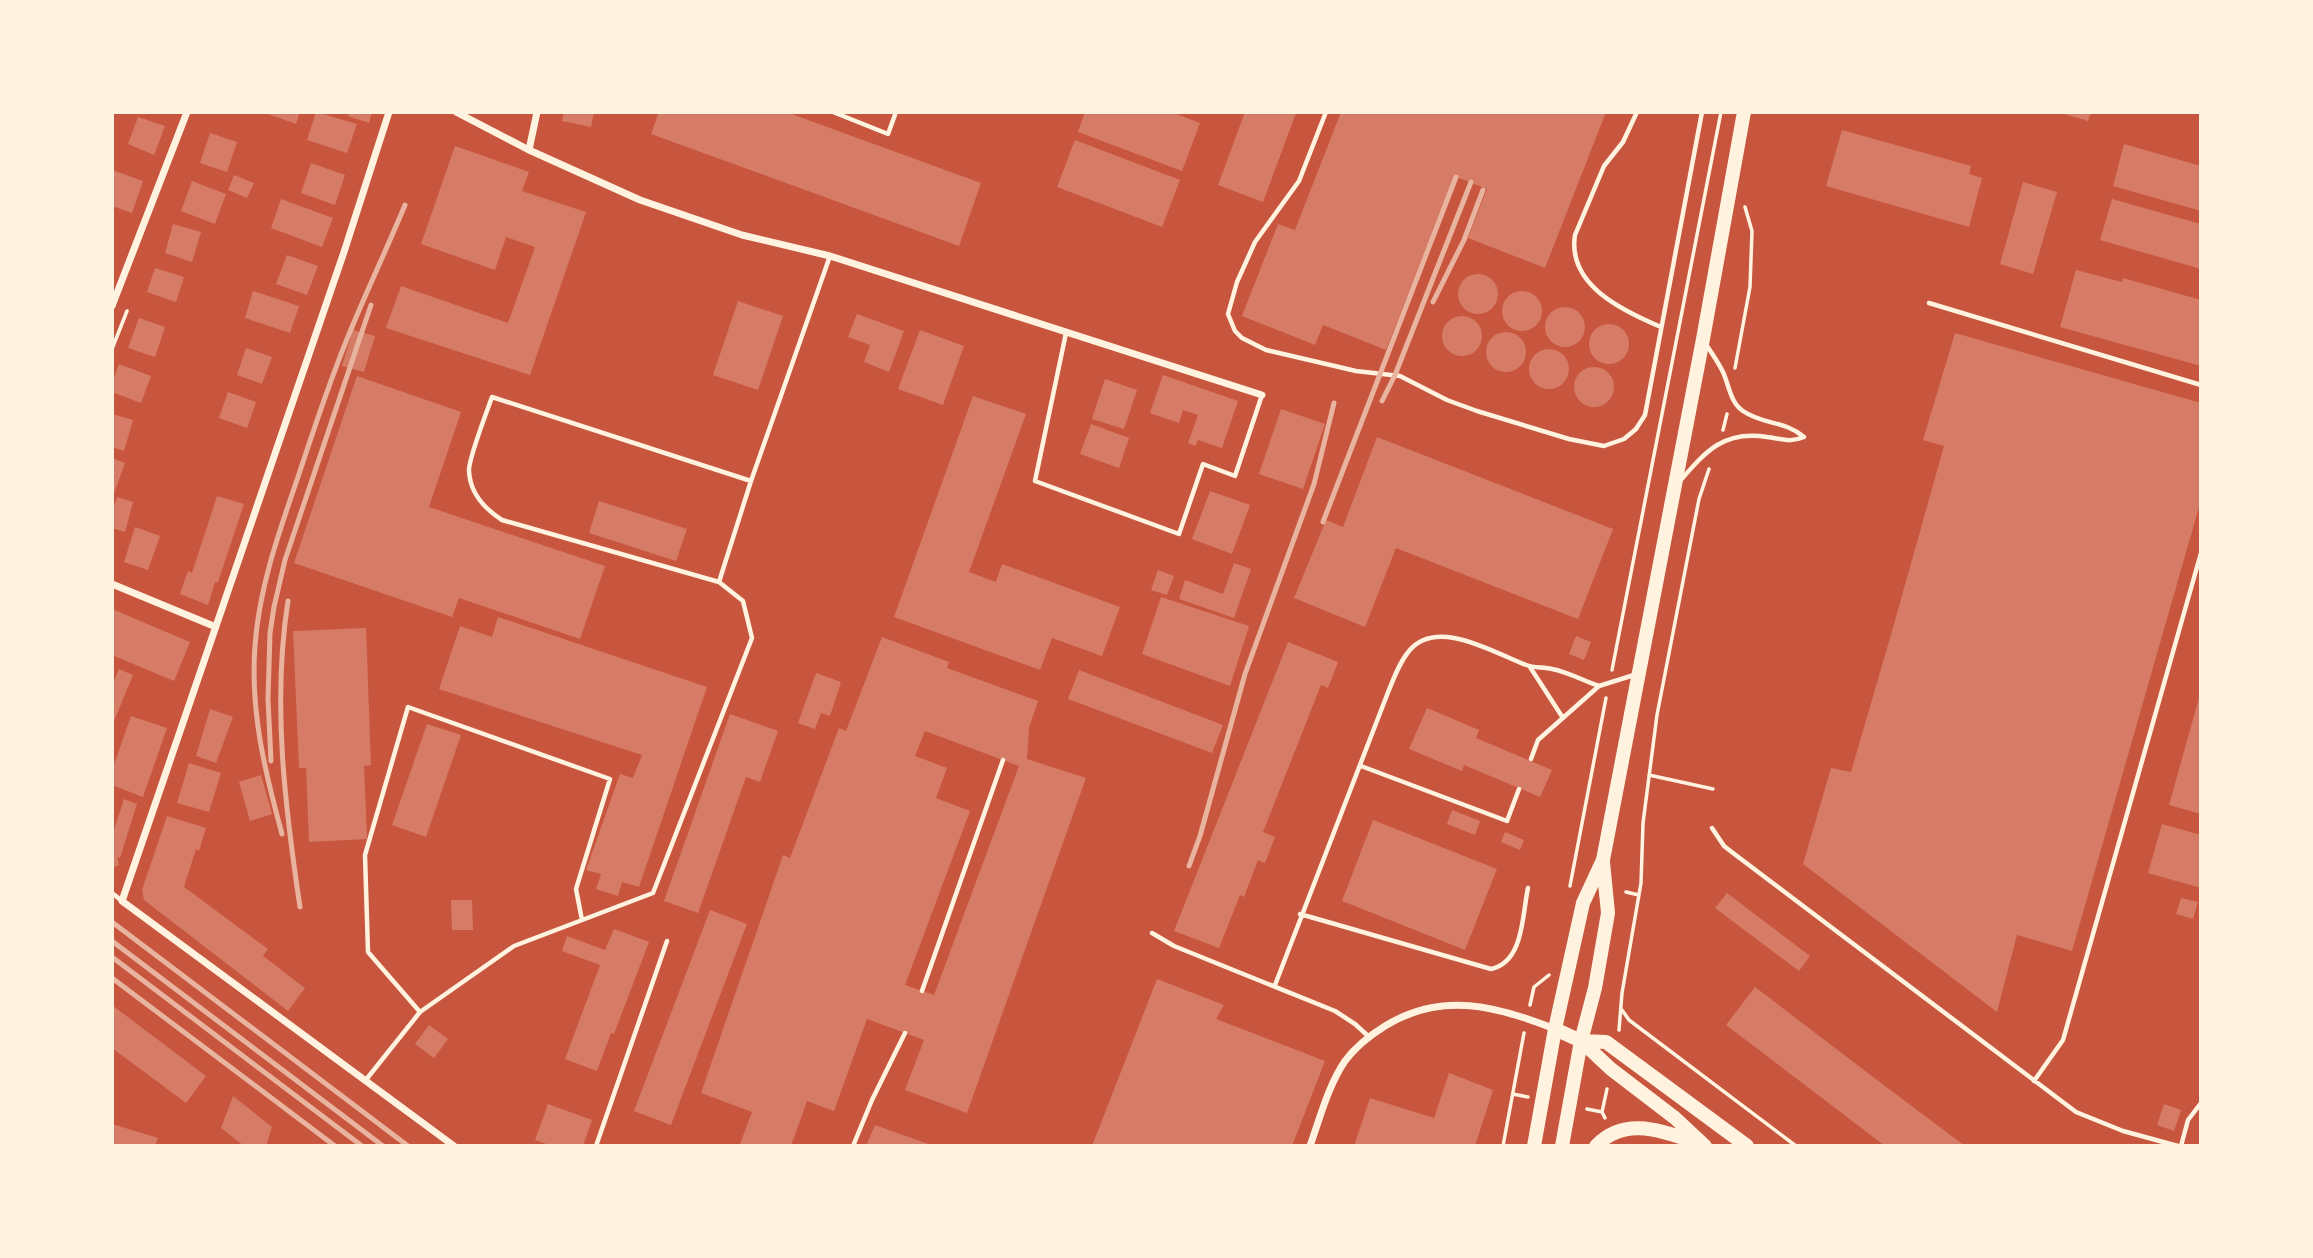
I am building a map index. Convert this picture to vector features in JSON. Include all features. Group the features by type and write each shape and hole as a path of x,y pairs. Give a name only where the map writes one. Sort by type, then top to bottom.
{"main road":[{"path":"1535,1146 1555,1029 1583,903 1603,860 1744,112"},
{"path":"1562,1146 1608,913 1603,860"},
{"path":"1555,1029 1581,1041 1704,1145"},
{"path":"1581,1041 1606,1042 1747,1146"},
{"path":"1596,1146 1612,1133 1641,1126 1704,1145"}],"street":[{"path":"112,306 187,112"},
{"path":"389,112 122,901 454,1146"},
{"path":"529,150 537,112"},
{"path":"459,113 529,150 640,200 742,235 830,256 1262,395"},
{"path":"112,584 216,627"},
{"path":"1310,1146 1338,1072 1351,1053 1368,1036 1408,1014 1447,1004 1481,1007 1527,1018 1555,1029"}],"lane":[{"path":"833,112 888,134 897,112"},
{"path":"1326,112 1299,181 1255,242 1237,282 1227,314 1230,325 1241,338 1266,350 1356,371 1399,376 1447,400 1478,411 1569,439 1604,446 1624,439 1636,429 1644,415 1702,112"},
{"path":"1637,112 1623,142 1604,166 1575,235 1574,246 1584,276 1595,289 1615,304 1661,327"},
{"path":"719,582 751,481 830,256"},
{"path":"1929,303 2201,385"},
{"path":"1066,332 1035,481 1179,534 1203,464 1235,476 1262,395"},
{"path":"1674,489 1708,450 1732,438 1754,435 1792,442 1804,437 1792,428 1754,417 1738,407 1730,394 1724,373 1703,339"},
{"path":"365,1082 420,1012 514,946 653,893 752,638 743,601 719,582 502,520 486,510 475,493 469,470 492,397 751,481"},
{"path":"2034,1081 2063,1040 2201,553"},
{"path":"1275,985 1300,914 1398,669 1410,650 1420,642 1434,637 1453,636 1530,666 1552,669 1599,686"},
{"path":"1530,666 1563,718"},
{"path":"1531,760 1538,740 1599,686 1637,674"},
{"path":"420,1012 368,952 365,855 408,707 610,779 576,889 582,920"},
{"path":"922,991 1003,760"},
{"path":"1361,766 1507,821 1519,789"},
{"path":"1712,828 1733,853 2085,1117 2123,1131 2179,1146 2188,1121 2201,1103"},
{"path":"1300,914 1491,969 1505,963 1514,953 1528,888"},
{"path":"112,893 122,901"},
{"path":"1152,933 1174,946 1275,985 1342,1015 1368,1036"},
{"path":"596,1146 667,941"},
{"path":"853,1146 905,1033"}],"path":[{"path":"1614,662 1721,112"},
{"path":"1735,371 1750,287 1752,231 1745,208 1748,194"},
{"path":"1723,433 1728,406"},
{"path":"1620,1025 1622,993 1639,895 1643,823 1657,715 1699,499 1706,474 1713,464"},
{"path":"1569,891 1606,699"},
{"path":"1649,775 1713,789"},
{"path":"1626,892 1639,895"},
{"path":"1532,995 1535,987 1553,970"},
{"path":"1622,1010 1629,1020 1796,1146"},
{"path":"1503,1146 1523,1039"},
{"path":"1577,1107 1602,1112 1610,1077"},
{"path":"1513,1094 1527,1097"}],"building":[{"path":"300,112 296,124 268,114"},
{"path":"316,112 357,124 347,153 307,140"},
{"path":"349,112 372,112 369,123 348,116"},
{"path":"564,112 594,112 591,127 562,121"},
{"path":"659,112 786,112 981,183 959,246 651,134"},
{"path":"1085,112 1171,112 1200,123 1182,171 1078,132"},
{"path":"1245,112 1296,113 1263,202 1218,185"},
{"path":"1341,112 1606,112 1545,268 1468,238 1487,189 1454,176 1386,350 1323,325 1315,345 1242,316 1278,224 1295,230"},
{"path":"2058,112 2091,112 2088,121"},
{"path":"138,117 165,126 154,155 128,144"},
{"path":"1842,130 1971,166 1969,174 1982,178 1969,227 1826,186"},
{"path":"210,133 237,142 227,172 200,163"},
{"path":"1075,140 1180,180 1162,227 1057,187"},
{"path":"2124,144 2201,166 2201,211 2113,186"},
{"path":"455,146 529,172 522,191 586,212 530,375 386,328 401,286 508,323 535,247 506,237 495,270 421,244"},
{"path":"311,163 345,175 335,205 301,193"},
{"path":"112,170 143,181 132,213 112,206"},
{"path":"234,175 254,183 247,198 228,190"},
{"path":"192,181 226,194 215,224 181,211"},
{"path":"2023,182 2057,192 2033,274 2000,264"},
{"path":"281,199 333,218 322,247 271,228"},
{"path":"2112,199 2201,224 2201,269 2100,240"},
{"path":"173,224 201,232 192,262 165,253"},
{"path":"287,255 318,266 307,295 276,284"},
{"path":"155,268 184,277 176,302 147,292"},
{"path":"2076,270 2122,282 2123,278 2201,300 2201,366 2060,327"},
{"path":"1478,274 1492,280 1498,294 1492,308 1478,314 1464,308 1458,294 1464,280"},
{"path":"253,291 299,306 290,333 245,318"},
{"path":"1522,291 1536,297 1542,311 1536,325 1522,331 1508,325 1502,311 1508,297"},
{"path":"738,301 783,316 758,390 713,375"},
{"path":"1565,307 1579,313 1585,327 1579,341 1565,347 1551,341 1545,327 1551,313"},
{"path":"857,314 904,331 889,372 864,362 870,345 848,337"},
{"path":"1462,316 1476,322 1482,336 1476,350 1462,356 1448,350 1442,336 1448,322"},
{"path":"139,318 165,327 155,357 128,348"},
{"path":"1609,324 1623,330 1629,344 1623,358 1609,364 1595,358 1589,344 1595,330"},
{"path":"353,330 375,336 364,372 342,366"},
{"path":"920,330 964,346 943,405 898,389"},
{"path":"1506,332 1520,338 1526,352 1520,366 1506,372 1492,366 1486,352 1492,338"},
{"path":"1955,333 2201,403 2201,500 2072,951 2017,935 1997,1012 1803,864 1831,768 1851,772 1892,631 1944,446 1923,440"},
{"path":"246,348 272,357 262,384 237,375"},
{"path":"1549,349 1563,355 1569,369 1563,383 1549,389 1535,383 1529,369 1535,355"},
{"path":"119,364 151,376 141,403 112,392"},
{"path":"1594,367 1608,373 1614,387 1608,401 1594,407 1580,401 1574,387 1580,373"},
{"path":"1163,375 1238,401 1222,448 1198,440 1195,446 1188,443 1198,415 1183,410 1179,423 1150,413"},
{"path":"357,376 461,412 429,507 605,566 580,639 459,598 452,617 294,563"},
{"path":"1105,379 1137,390 1124,429 1092,419"},
{"path":"228,392 256,402 247,428 219,418"},
{"path":"973,396 1026,414 969,572 996,582 1002,564 1120,607 1102,656 1052,638 1040,670 894,617"},
{"path":"1281,409 1325,424 1303,489 1259,474"},
{"path":"112,414 133,420 124,451 112,447"},
{"path":"1091,424 1129,438 1119,468 1080,454"},
{"path":"1377,437 1613,529 1578,619 1396,548 1365,627 1294,598 1326,520 1343,527"},
{"path":"112,458 125,463 112,499"},
{"path":"1210,491 1250,505 1232,554 1192,539"},
{"path":"217,496 244,504 208,605 180,594 188,571 192,573"},
{"path":"117,497 133,502 125,532 112,528 112,513"},
{"path":"599,501 687,529 676,561 589,533"},
{"path":"135,527 160,536 148,570 124,562"},
{"path":"1234,563 1251,569 1234,618 1179,599 1185,580 1223,594"},
{"path":"1158,570 1174,576 1167,595 1151,590"},
{"path":"1161,597 1249,626 1230,686 1142,654"},
{"path":"112,609 190,642 174,681 112,655"},
{"path":"498,617 707,687 639,887 622,882 618,896 596,889 601,874 586,870 620,774 633,778 642,755 439,689 460,626 492,637"},
{"path":"366,628 371,765 364,766 367,839 309,842 306,768 299,768 293,631"},
{"path":"1576,636 1591,642 1584,660 1569,654"},
{"path":"882,637 949,662 947,668 1038,701 1029,728 1027,759 1086,778 967,1113 905,1090 924,1040 867,1019 834,1111 807,1101 791,1146 747,1146 740,1144 752,1112 701,1093 783,855 790,858 839,728 846,731","holes":["925,731 1019,766 934,995 905,985 970,811 936,798 947,768 915,756"]},
{"path":"1288,642 1338,662 1328,688 1321,685 1263,832 1275,837 1265,863 1258,860 1244,897 1240,895 1219,948 1174,931"},
{"path":"119,669 133,675 112,726 112,686"},
{"path":"1079,670 1223,725 1212,753 1068,699"},
{"path":"816,673 841,682 830,716 821,713 815,729 798,723"},
{"path":"2201,691 2201,814 2169,805"},
{"path":"1427,708 1479,730 1476,738 1552,770 1540,797 1464,765 1462,771 1409,749"},
{"path":"210,709 233,717 216,763 196,756"},
{"path":"730,714 778,731 760,782 746,777 698,913 664,901"},
{"path":"131,716 167,728 143,797 112,785 112,770"},
{"path":"427,724 461,735 426,837 392,825"},
{"path":"189,763 221,773 209,812 177,803"},
{"path":"261,775 272,814 250,821 239,782"},
{"path":"124,799 137,804 120,858 117,857 119,865 114,867 112,836"},
{"path":"1452,810 1480,821 1475,835 1447,824"},
{"path":"167,816 206,828 184,887 268,949 263,956 305,988 288,1011 144,900 142,890"},
{"path":"1373,820 1497,869 1465,950 1342,901"},
{"path":"2162,824 2201,835 2201,888 2148,873"},
{"path":"1505,832 1524,840 1520,850 1501,842"},
{"path":"1727,893 1810,956 1799,971 1715,908"},
{"path":"2181,898 2198,902 2193,919 2176,914"},
{"path":"451,900 472,900 473,930 452,930"},
{"path":"710,910 747,924 671,1125 634,1111"},
{"path":"614,929 649,942 597,1071 565,1059 600,965 562,951 567,936 605,950"},
{"path":"1157,979 1224,1005 1216,1019 1325,1061 1292,1146 1092,1146"},
{"path":"1755,987 1965,1146 1885,1146 1726,1025"},
{"path":"112,1005 206,1076 186,1103 112,1048"},
{"path":"429,1025 448,1039 434,1058 415,1044"},
{"path":"1449,1073 1493,1090 1475,1146 1354,1146 1370,1098 1434,1118"},
{"path":"233,1096 272,1127 266,1146 244,1146 221,1128"},
{"path":"548,1104 592,1120 583,1146 552,1146 535,1140"},
{"path":"2164,1104 2181,1110 2174,1131 2157,1125"},
{"path":"112,1124 158,1138 155,1146 112,1146"},
{"path":"875,1125 934,1146 866,1146"}],"railway":[{"path":"1323,522 1456,177"},
{"path":"1382,401 1395,375 1471,182"},
{"path":"1433,302 1464,240 1483,190"},
{"path":"282,834 265,764 255,694 255,646 265,582 277,539 344,345 405,205"},
{"path":"271,761 268,699 270,633 274,607 285,560 371,305"},
{"path":"1189,866 1200,836 1245,674 1314,484 1334,403"},
{"path":"288,601 281,677 282,754 300,907"},
{"path":"112,922 408,1146"},
{"path":"112,941 383,1146"},
{"path":"112,957 362,1146"},
{"path":"112,978 335,1146"}]}
